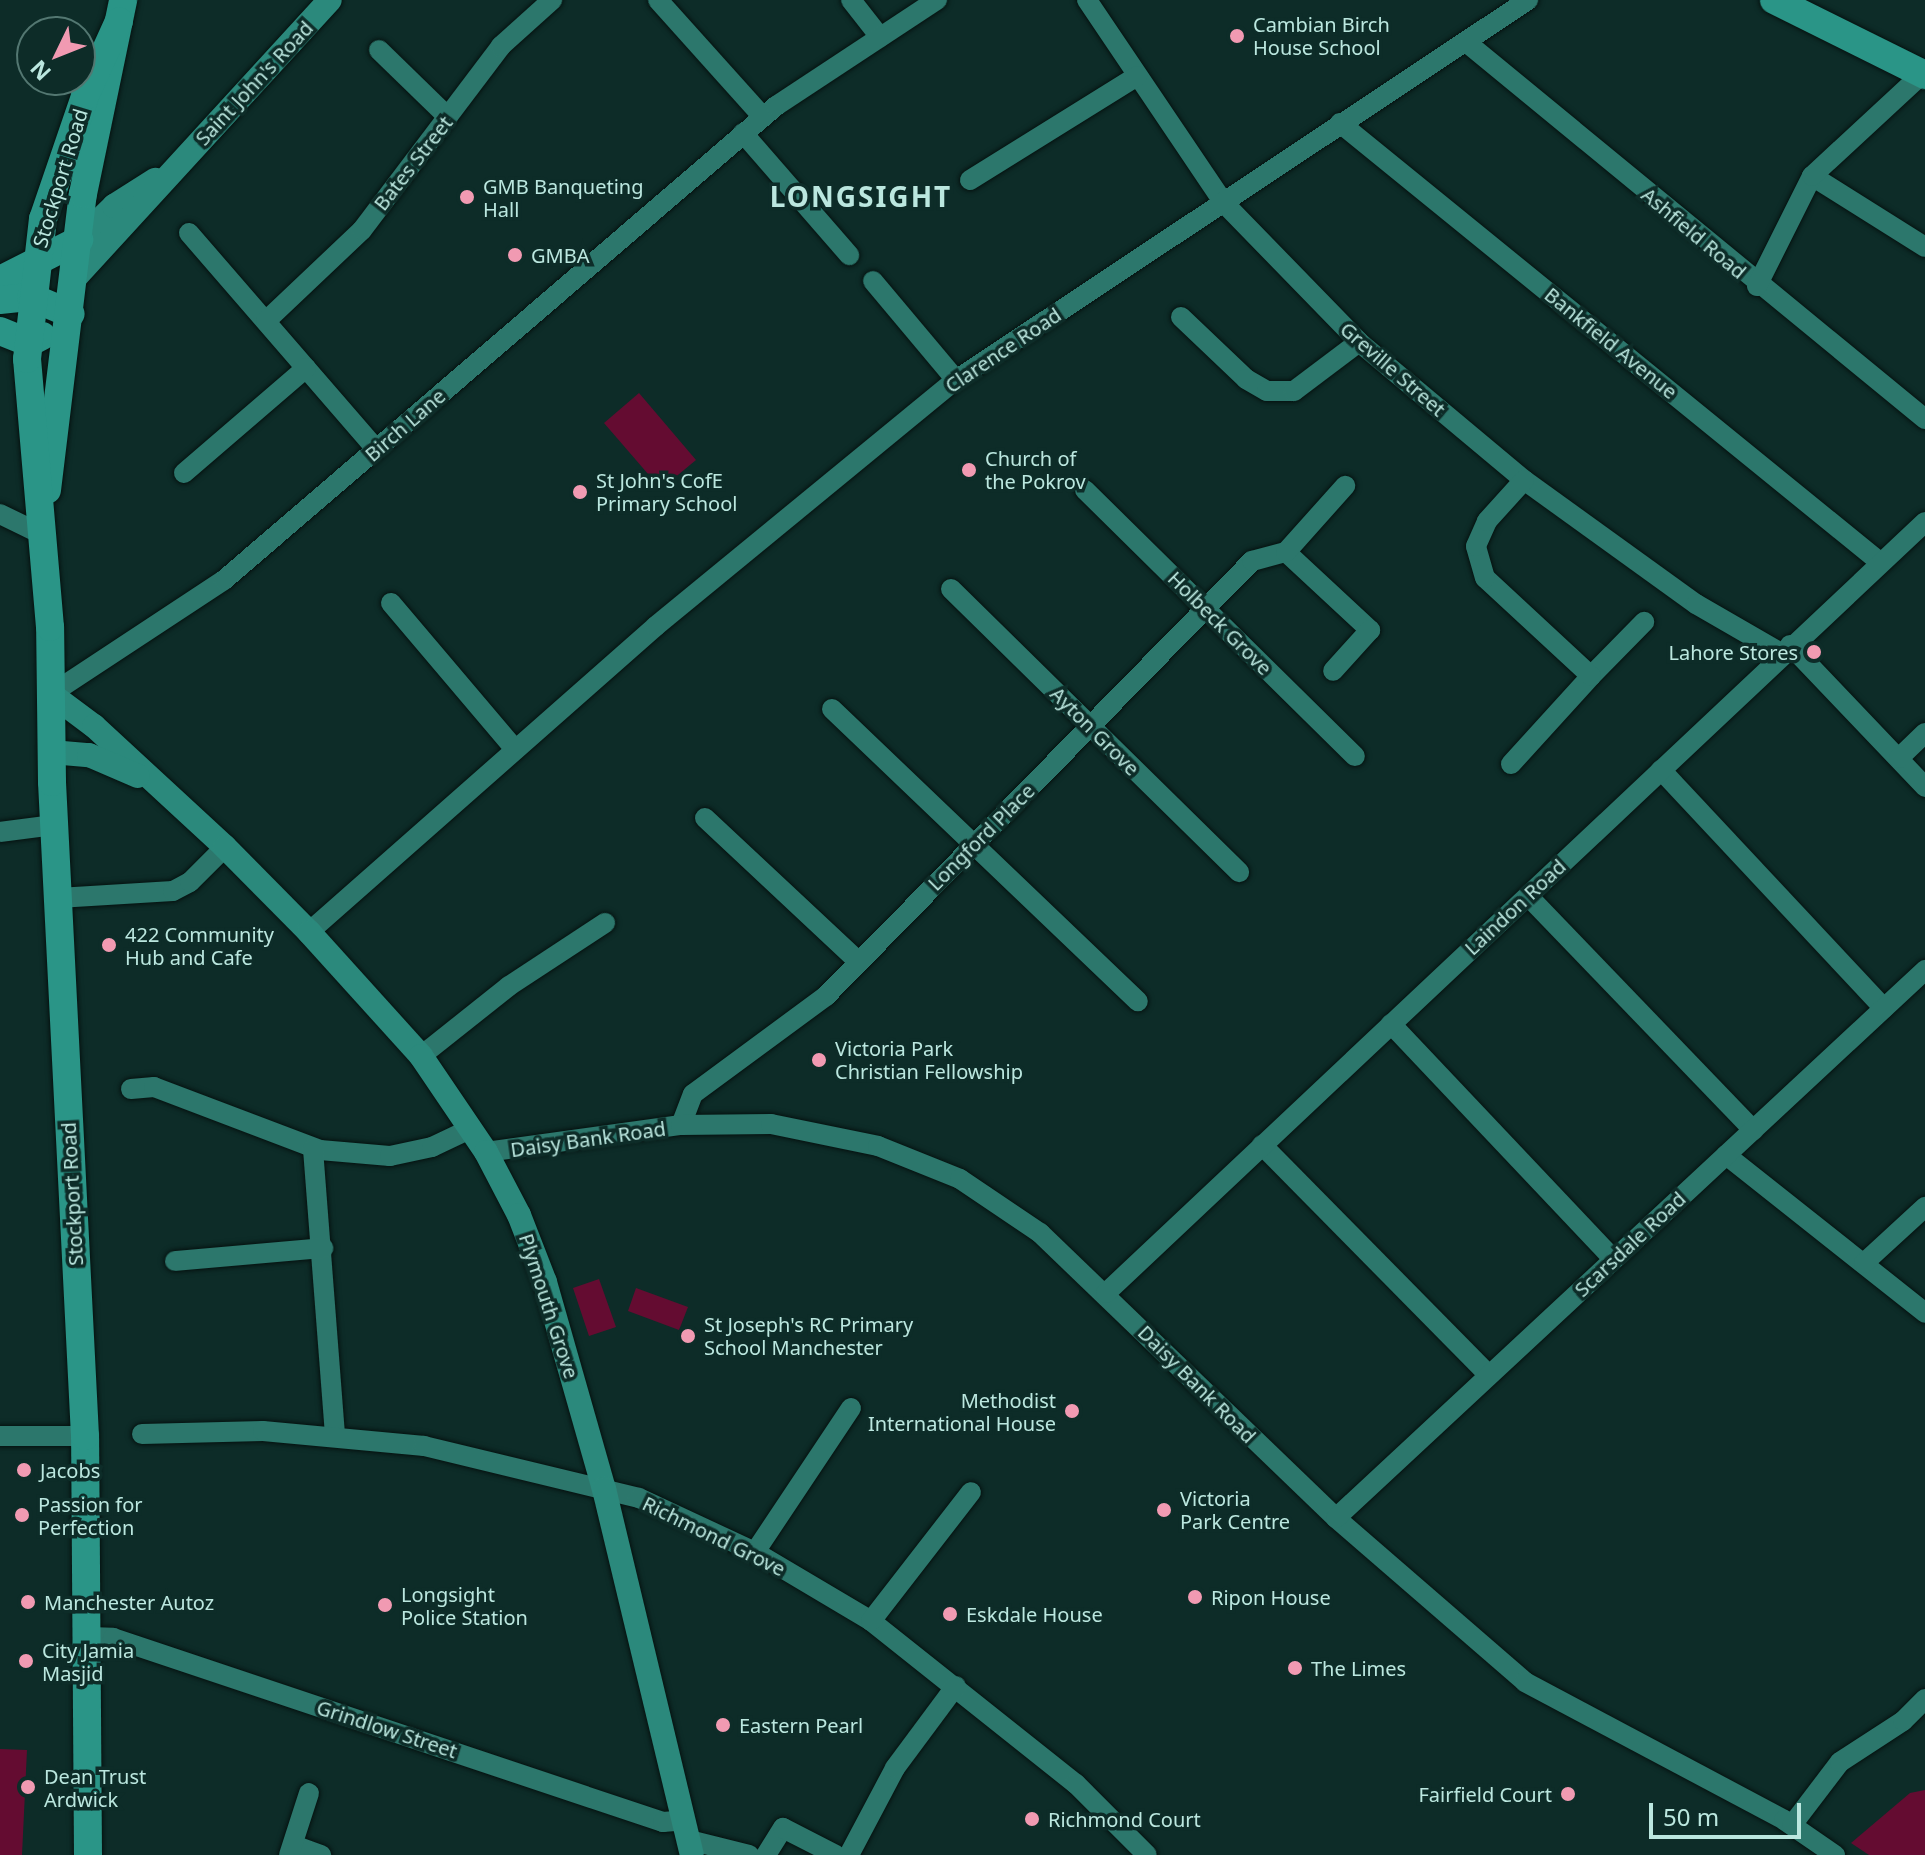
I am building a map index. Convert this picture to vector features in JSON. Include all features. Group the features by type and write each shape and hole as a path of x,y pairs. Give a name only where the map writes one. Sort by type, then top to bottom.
{"highway":[{"path":"1774,0 1924,74"},
{"name":"Stockport Road","path":"41,534 83,194 121,11"},
{"name":"Stockport Road","path":"88,1855 89,1637 85,1436 54,825 51,694 29,343 34,265 43,219 85,96 121,11"},
{"path":"0,280 79,240"},
{"path":"0,300 31,297 70,317"},
{"path":"0,331 29,343 70,317"}],"main road":[{"name":"Saint John's Road","path":"75,278 126,227 176,165 330,0"},
{"name":"Saint John's Road","path":"79,240 114,206 176,165"},
{"name":"Plymouth Grove","path":"51,694 225,847 309,932 421,1056 486,1152 519,1215 545,1282 604,1489 688,1838"},
{"name":"Plymouth Grove","path":"51,752 89,755 155,783"}],"street":[{"name":"Bates Street","path":"266,321 362,230 501,46 552,0"},
{"path":"658,0 763,117"},
{"path":"851,0 880,37"},
{"name":"Birch Lane","path":"51,694 224,580 743,133 937,0"},
{"name":"Greville Street","path":"1087,0 1223,202 1359,342 1524,480 1696,604 1785,649 1899,758 1925,787"},
{"name":"Clarence Road","path":"309,932 515,749 781,521 956,380 1528,0"},
{"name":"Ashfield Road","path":"1466,42 1757,286 1925,419"},
{"path":"379,50 448,117"},
{"path":"1757,286 1812,176 1924,74"},
{"path":"970,180 1137,76"},
{"name":"Bankfield Avenue","path":"1340,123 1881,563"},
{"path":"743,133 849,255"},
{"path":"1812,176 1925,247"},
{"path":"189,233 376,449"},
{"path":"873,281 956,380"},
{"path":"1181,317 1204,351 1267,391 1294,391 1359,342"},
{"path":"184,473 306,368"},
{"path":"1524,480 1487,521 1476,546 1485,578 1591,676"},
{"name":"Longford Place","path":"681,1125 693,1094 812,1010 1252,561 1286,552 1345,486"},
{"name":"Holbeck Grove","path":"1085,490 1355,756"},
{"path":"0,514 41,534"},
{"name":"Laindon Road","path":"1106,1293 1661,770 1785,649 1925,522"},
{"path":"1286,552 1376,623 1333,671"},
{"name":"Ayton Grove","path":"951,589 1239,872"},
{"path":"391,603 515,749"},
{"path":"1511,764 1644,622"},
{"path":"832,709 1138,1001"},
{"path":"1899,758 1925,733"},
{"path":"1661,770 1884,1008"},
{"path":"705,818 859,962"},
{"path":"0,832 54,825"},
{"path":"58,898 173,891 190,882 225,847"},
{"path":"1528,896 1753,1130"},
{"path":"421,1056 509,986 605,923"},
{"name":"Scarsdale Road","path":"1336,1518 1925,970"},
{"path":"1391,1024 1613,1259"},
{"path":"131,1089 154,1087 313,1149 390,1156 432,1147 470,1129"},
{"name":"Daisy Bank Road","path":"486,1152 681,1125 771,1124 830,1134 905,1157 960,1179 1040,1233 1106,1293 1336,1518 1525,1682 1792,1825 1835,1855"},
{"path":"1262,1145 1489,1375"},
{"path":"313,1149 335,1435"},
{"path":"1726,1155 1925,1313"},
{"path":"1864,1263 1925,1207"},
{"path":"175,1261 323,1248"},
{"path":"755,1552 851,1408"},
{"name":"Richmond Grove","path":"142,1434 335,1435 424,1446 639,1498 755,1552 871,1621 1076,1784 1147,1855"},
{"path":"0,1436 85,1436"},
{"path":"871,1621 971,1492"},
{"name":"Grindlow Street","path":"89,1637 108,1637 663,1822 688,1838 749,1855"},
{"path":"849,1855 895,1768 956,1686"},
{"path":"1792,1825 1840,1762 1903,1721 1925,1699"},
{"path":"309,1793 291,1850 321,1855"},
{"path":"766,1855 783,1828 836,1855"}],"shaded area":[{"path":"639,393 696,460 661,489 604,423"},
{"path":"599,1279 616,1327 589,1336 573,1288"},
{"path":"636,1288 688,1307 679,1330 628,1311"},
{"path":"0,1749 27,1750 22,1855 0,1855"},
{"path":"1925,1790 1925,1855 1869,1855 1851,1843 1910,1793"}],"place":[{"name":"Cambian Birch House School","path":"1237,36"},
{"name":"GMB Banqueting Hall","path":"467,197"},
{"name":"GMBA","path":"515,255"},
{"name":"Church of the Pokrov","path":"969,470"},
{"name":"St John's CofE Primary School","path":"580,492"},
{"name":"Lahore Stores","path":"1814,652"},
{"name":"422 Community Hub and Cafe","path":"109,945"},
{"name":"Victoria Park Christian Fellowship","path":"819,1060"},
{"name":"St Joseph's RC Primary School Manchester","path":"688,1336"},
{"name":"Methodist International House","path":"1072,1411"},
{"name":"Jacobs","path":"24,1470"},
{"name":"Victoria Park Centre","path":"1164,1510"},
{"name":"Passion for Perfection","path":"22,1515"},
{"name":"Ripon House","path":"1195,1597"},
{"name":"Manchester Autoz","path":"28,1602"},
{"name":"Longsight Police Station","path":"385,1605"},
{"name":"Eskdale House","path":"950,1614"},
{"name":"City Jamia Masjid","path":"26,1661"},
{"name":"The Limes","path":"1295,1668"},
{"name":"Eastern Pearl","path":"723,1725"},
{"name":"Dean Trust Ardwick","path":"28,1787"},
{"name":"Fairfield Court","path":"1568,1794"},
{"name":"Richmond Court","path":"1032,1819"}],"district":[{"name":"LONGSIGHT","path":"861,196"}]}
